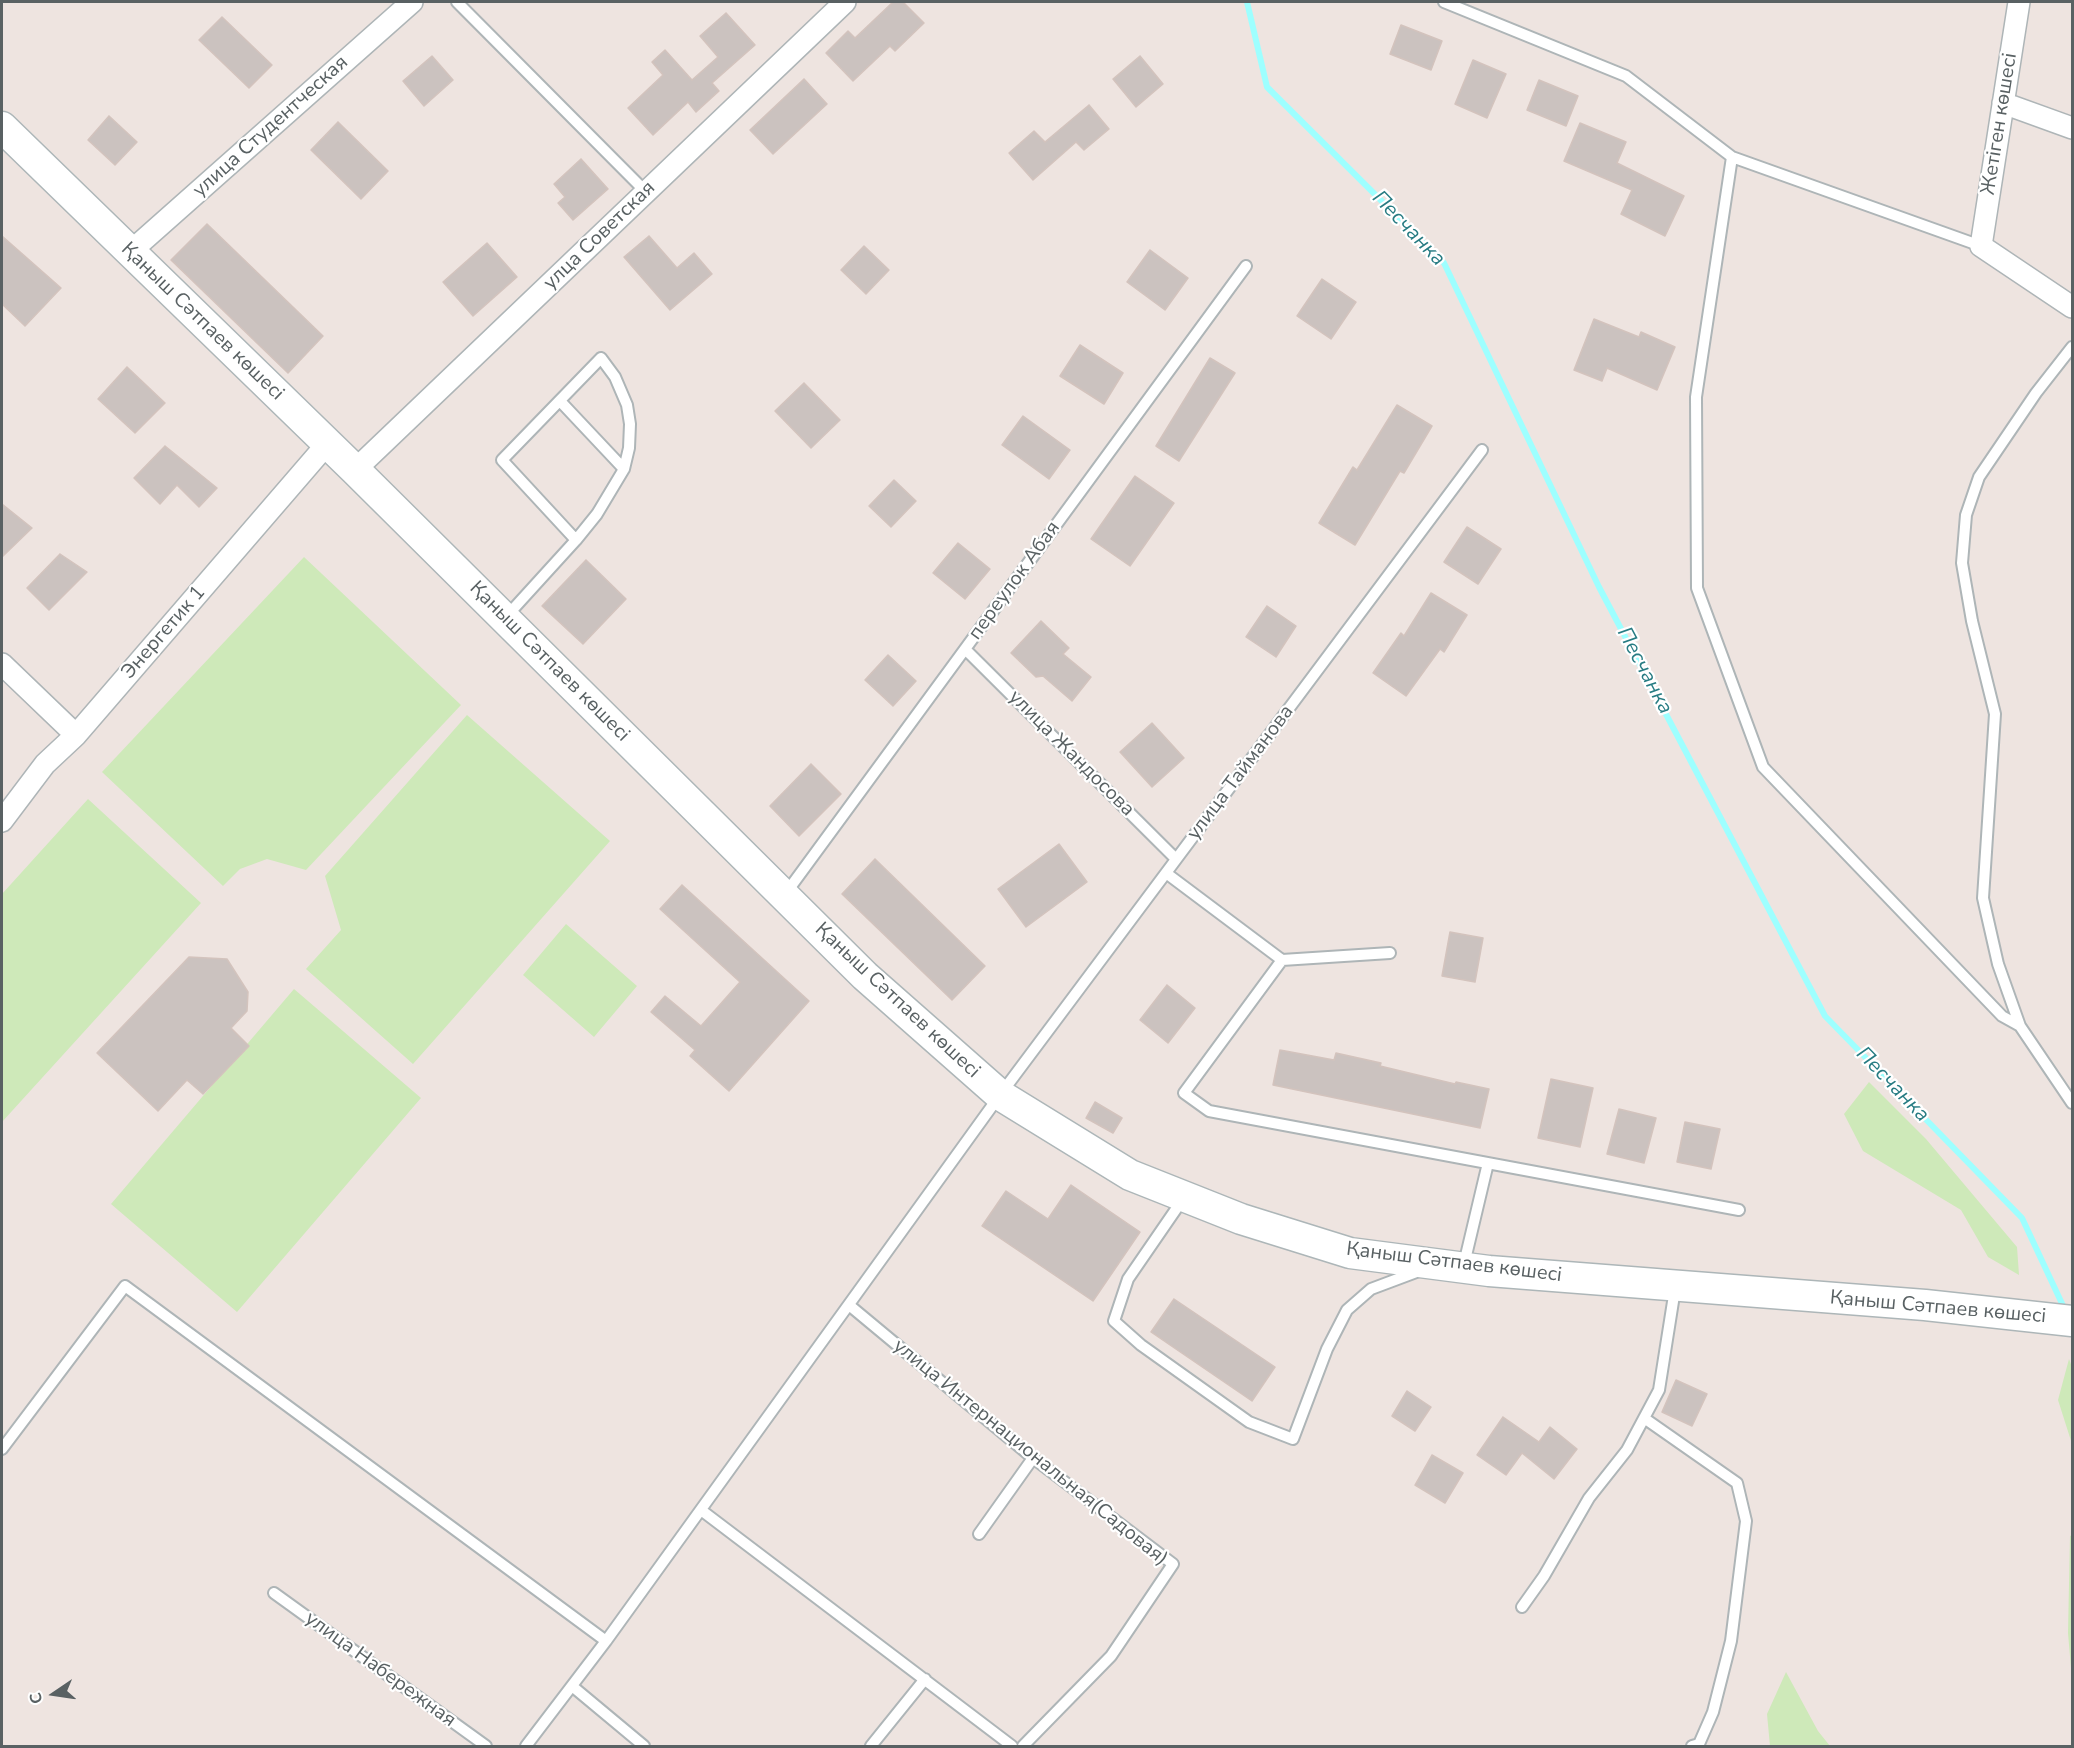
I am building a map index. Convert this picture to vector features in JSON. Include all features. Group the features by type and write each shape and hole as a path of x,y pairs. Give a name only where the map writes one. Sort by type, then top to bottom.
{"street":[{"name":"улица Студентческая","path":"130,252 411,2"},
{"name":"улца Советская","path":"355,471 845,2"},
{"name":"Жетіген көшесі","path":"1981,246 2019,2"},
{"path":"2003,103 2073,128"},
{"name":"Қаныш Сәтпаев көшесі","path":"2,127 355,471 865,976 1000,1095 1130,1175 1241,1219 1350,1253 1450,1266 1925,1305 2073,1321"},
{"path":"1981,246 2073,307"},
{"name":"Энергетик 1","path":"2,821 45,764 76,735 327,444"},
{"path":"2,664 76,735"}],"lane":[{"path":"457,2 646,192"},
{"path":"1444,2 1626,76 1732,157 1981,246"},
{"path":"1732,157 1696,397 1697,588 1763,766 2002,1017 2020,1026"},
{"name":"переулок Абая","path":"784,896 1246,266"},
{"path":"2073,347 2036,393 1979,477 1965,524 1962,563 1972,621 1995,714 1983,898 1998,964 2020,1026 2073,1103"},
{"path":"505,619 576,540 607,500 624,469 629,447 630,424 627,405 615,377 601,358 502,460 576,540"},
{"path":"560,401 624,469"},
{"name":"улица Тайманова","path":"606,1641 1000,1095 1482,450"},
{"name":"улица Жандосова","path":"965,649 1176,859"},
{"path":"1166,873 1282,960 1390,952"},
{"path":"1282,960 1184,1093 1209,1111 1739,1210"},
{"path":"1185,1197 1128,1279 1113,1321 1141,1345 1250,1422 1293,1439 1326,1348 1347,1310 1371,1289 1450,1266 1488,1163"},
{"path":"2,1449 125,1286 606,1641 526,1746"},
{"path":"1522,1607 1544,1576 1589,1498 1627,1450 1659,1390 1675,1286"},
{"name":"улица Интернациональная(Садовая)","path":"849,1305 1033,1458 1173,1564 1111,1656 1023,1746"},
{"path":"1644,1418 1737,1483 1746,1521 1728,1651 1713,1712 1699,1744 1692,1746"},
{"path":"979,1534 1033,1458"},
{"path":"700,1510 1012,1746"},
{"name":"улица Набережная","path":"274,1593 486,1746"},
{"path":"871,1746 925,1679"},
{"path":"572,1686 644,1746"}],"green space":[{"path":"304,557 461,705 306,870 267,859 240,869 223,886 102,772"},
{"path":"467,715 610,841 413,1064 306,969 341,930 325,876"},
{"path":"88,799 201,903 2,1122 2,894"},
{"path":"566,924 637,986 594,1037 523,975"},
{"path":"294,989 421,1098 237,1312 111,1204"},
{"path":"1869,1082 1926,1139 2017,1247 2019,1275 1988,1257 1961,1210 1863,1151 1844,1114"},
{"path":"2069,1359 2072,1367 2072,1444 2058,1400"},
{"path":"2072,1535 2072,1680 2068,1633 2070,1536"},
{"path":"1786,1672 1818,1731 1830,1746 1770,1746 1767,1714"}],"building":[{"path":"893,2 903,2 924,23 895,51 890,46 853,81 826,53 848,31 855,38"},
{"path":"726,13 755,45 712,83 719,91 696,112 688,102 653,135 628,108 663,75 652,62 665,50 692,80 718,57 700,36"},
{"path":"222,17 272,65 249,88 199,40"},
{"path":"1401,25 1442,41 1431,70 1390,54"},
{"path":"432,56 453,80 424,106 403,81"},
{"path":"1140,56 1163,84 1136,107 1113,79"},
{"path":"1473,60 1506,74 1487,118 1455,104"},
{"path":"804,79 827,104 773,154 750,130"},
{"path":"1539,80 1578,96 1566,126 1527,110"},
{"path":"1089,105 1109,129 1084,150 1076,142 1033,180 1009,153 1034,131 1045,142"},
{"path":"109,116 137,142 115,165 88,140"},
{"path":"338,122 388,171 361,199 311,150"},
{"path":"1580,123 1626,142 1617,163 1684,196 1665,236 1621,214 1632,190 1564,161"},
{"path":"581,159 608,189 573,220 558,203 565,197 554,184"},
{"path":"207,224 323,336 288,373 171,260"},
{"path":"2,236 61,288 25,326 2,304"},
{"path":"649,236 677,268 694,253 712,274 670,310 624,257"},
{"path":"487,243 517,277 473,316 443,282"},
{"path":"864,246 889,270 866,294 841,270"},
{"path":"1150,250 1188,278 1165,310 1127,282"},
{"path":"1322,279 1356,302 1331,339 1297,316"},
{"path":"1594,319 1639,337 1641,332 1675,347 1657,390 1607,368 1602,381 1574,370"},
{"path":"1080,345 1123,373 1104,404 1060,376"},
{"path":"1210,358 1235,373 1179,461 1156,446"},
{"path":"127,367 165,403 135,433 98,399"},
{"path":"804,383 840,420 811,448 775,411"},
{"path":"1397,405 1432,426 1404,473 1400,471 1355,545 1319,523 1353,467 1357,470"},
{"path":"1023,416 1070,450 1049,479 1002,445"},
{"path":"165,446 217,488 199,507 177,485 160,504 134,478"},
{"path":"1135,476 1174,503 1130,566 1091,539"},
{"path":"894,480 916,501 891,527 869,506"},
{"path":"2,504 32,528 2,557"},
{"path":"1467,527 1501,549 1478,584 1444,562"},
{"path":"958,543 990,569 965,599 933,573"},
{"path":"60,554 87,572 49,610 27,588"},
{"path":"586,560 626,599 583,644 542,606"},
{"path":"1431,593 1467,615 1444,652 1440,649 1406,696 1373,673 1401,633 1404,636"},
{"path":"1267,606 1296,626 1276,657 1246,637"},
{"path":"1041,621 1069,648 1063,654 1091,677 1072,701 1043,676 1036,677 1011,653"},
{"path":"888,655 916,681 893,706 865,680"},
{"path":"1152,723 1184,758 1152,787 1120,752"},
{"path":"811,764 841,794 799,836 770,806"},
{"path":"1059,844 1087,882 1026,927 998,889"},
{"path":"875,859 985,966 952,1000 842,894"},
{"path":"682,885 809,1001 729,1091 690,1056 695,1050 651,1012 665,996 701,1026 740,982 660,909"},
{"path":"1450,932 1483,938 1475,982 1442,976"},
{"path":"189,957 227,959 248,992 247,1011 231,1028 249,1046 203,1094 187,1080 158,1111 97,1053"},
{"path":"1167,985 1195,1008 1168,1043 1140,1020"},
{"path":"1280,1050 1334,1060 1336,1053 1455,1084 1456,1082 1489,1089 1480,1128 1273,1085"},
{"path":"1551,1079 1593,1088 1580,1147 1538,1138"},
{"path":"1095,1102 1122,1118 1113,1133 1086,1118"},
{"path":"1619,1109 1656,1118 1644,1163 1607,1154"},
{"path":"1685,1122 1720,1129 1711,1169 1677,1162"},
{"path":"1071,1185 1140,1232 1093,1301 982,1226 1006,1191 1048,1219"},
{"path":"1174,1299 1275,1367 1252,1401 1151,1332"},
{"path":"1676,1380 1707,1394 1692,1426 1662,1412"},
{"path":"1407,1391 1431,1407 1415,1431 1392,1416"},
{"path":"1503,1417 1539,1442 1550,1427 1577,1449 1554,1479 1522,1453 1506,1475 1477,1455"},
{"path":"1432,1455 1463,1473 1445,1503 1415,1485"}],"waterway":[{"name":"Песчанка","path":"1247,2 1267,87 1444,263 1599,587 1825,1016 2022,1218 2065,1310"}]}
